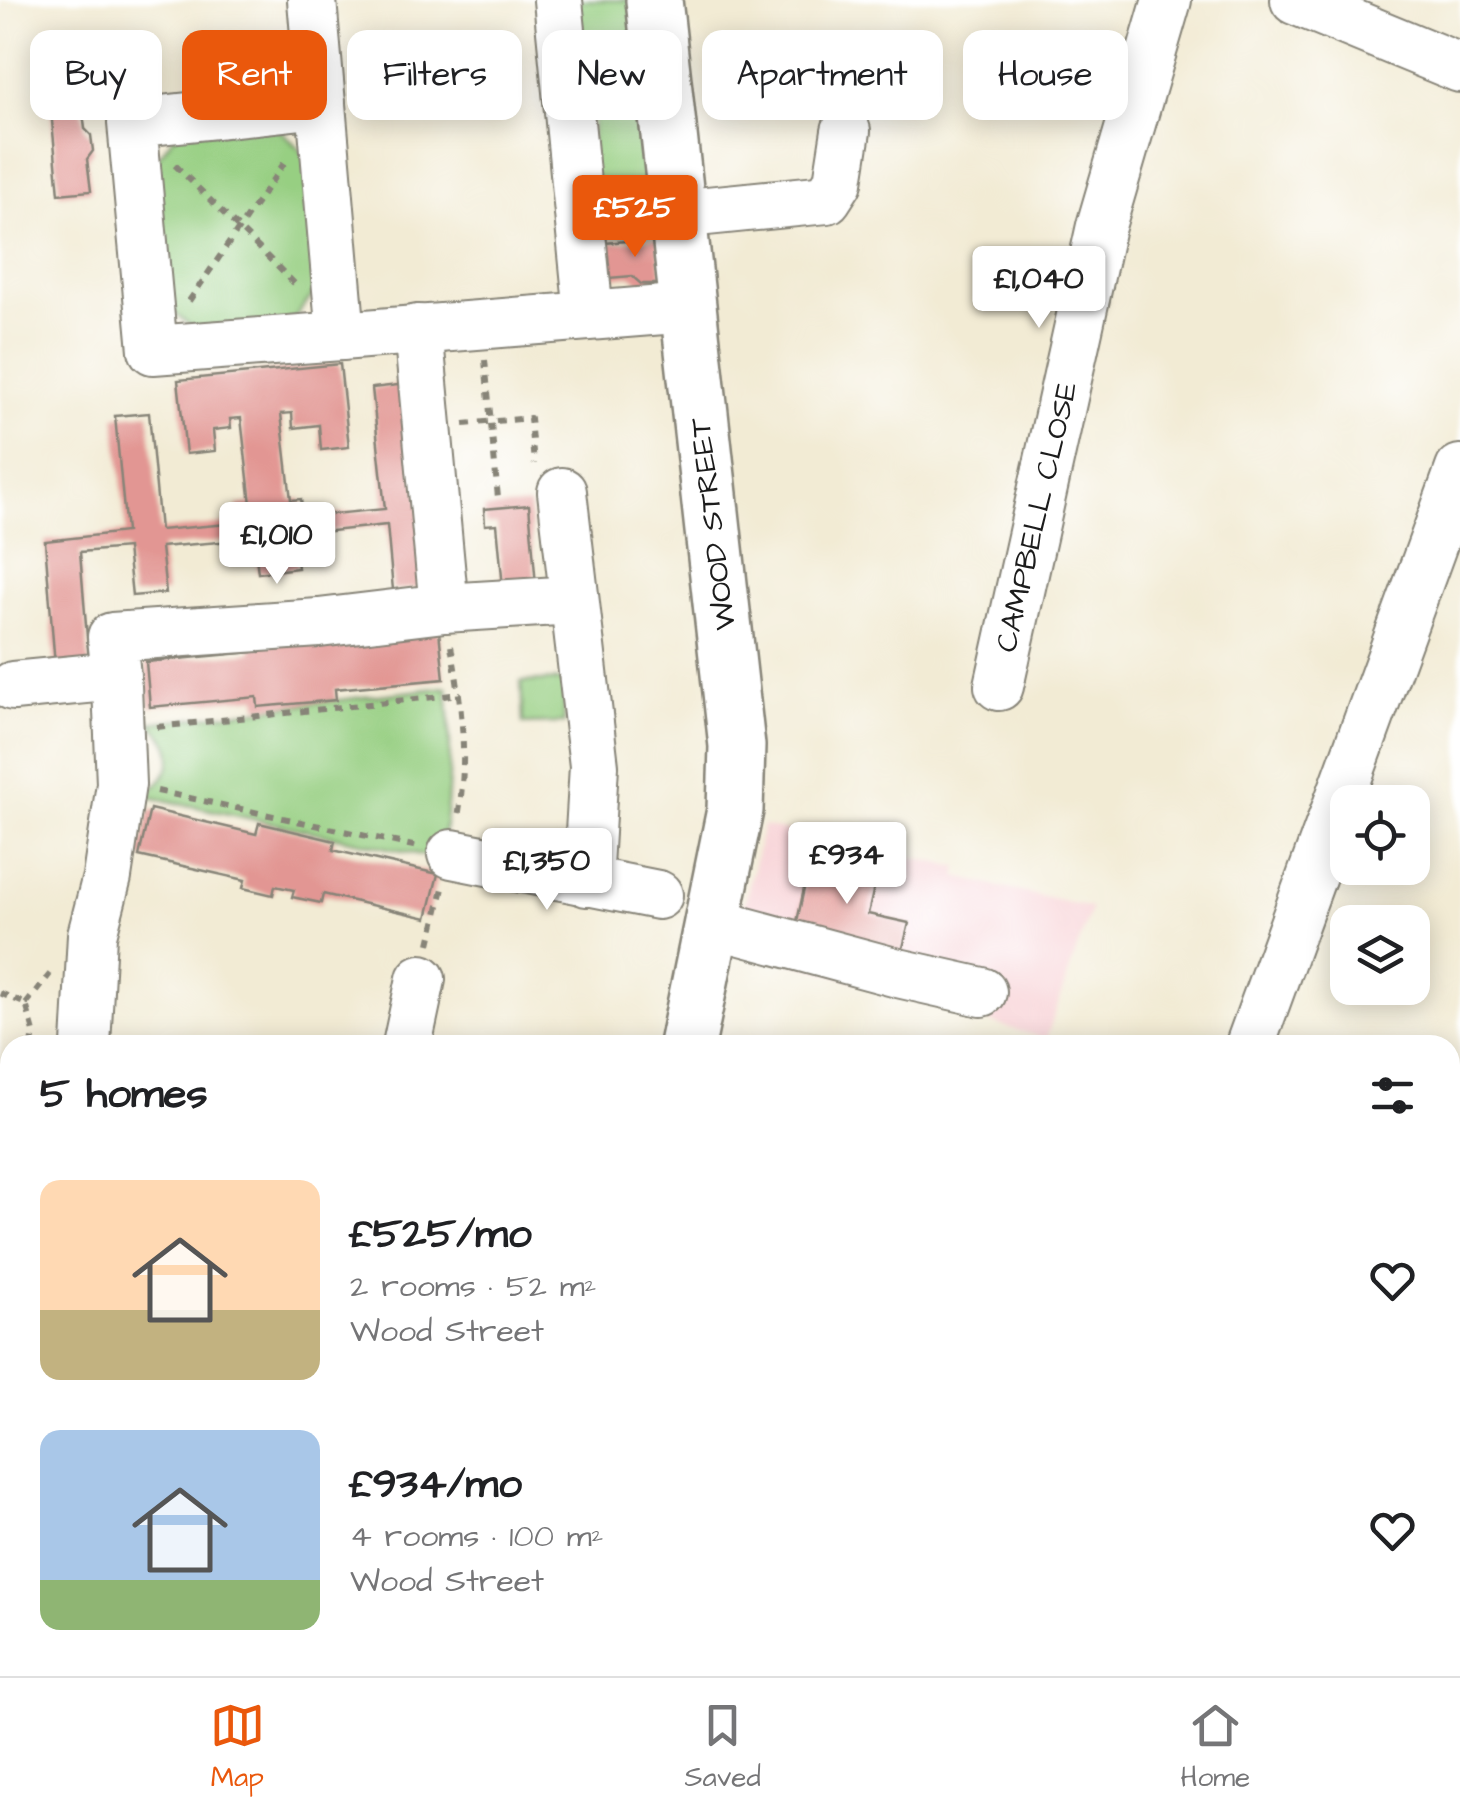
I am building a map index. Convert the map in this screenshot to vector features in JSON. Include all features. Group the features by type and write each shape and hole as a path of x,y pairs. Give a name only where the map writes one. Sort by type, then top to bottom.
{"main road":[{"name":"WOOD STREET","path":"654,0 737,746 735,810 689,1035"}],"street":[{"path":"312,0 315,30"},
{"path":"558,0 589,315"},
{"name":"CAMPBELL CLOSE","path":"999,686 1101,226 1166,0"},
{"path":"1295,0 1460,68"},
{"path":"182,117 132,123 153,350 688,308"},
{"path":"323,120 342,336"},
{"path":"677,214 827,199 838,182 846,131"},
{"path":"418,330 444,608"},
{"path":"1254,1035 1460,469"},
{"path":"549,484 574,600 594,766 587,882"},
{"path":"13,686 116,676 112,637 574,600"},
{"path":"87,1035 92,935 107,877 121,784 119,709"},
{"path":"452,854 658,895"},
{"path":"712,923 982,992"},
{"path":"409,1035 421,979"}],"path":[{"path":"153,350 311,120"},
{"path":"132,123 342,336"},
{"path":"481,324 498,498"},
{"path":"428,426 530,418 549,484"},
{"path":"421,979 452,854 463,791 460,694 444,608"},
{"path":"119,709 460,694"},
{"path":"121,784 452,854"},
{"path":"26,1004 52,971"},
{"path":"0,992 26,1004 34,1035"}],"shaded area":[{"path":"763,826 958,867 956,877 1091,908 1047,1035 1033,1035 735,945"}],"green space":[{"path":"573,0 631,0 634,30 582,30"},
{"path":"594,120 645,120 657,230 615,234 609,195 586,198"},
{"path":"272,122 311,160 323,283 289,324 201,333 158,301 148,171 177,132"},
{"path":"564,680 564,723 523,724 521,682"},
{"path":"447,687 449,773 440,859 145,796 163,778 171,760 167,742 149,723"}],"building":[{"path":"52,120 84,120 93,151 87,159 91,191 59,194"},
{"path":"658,238 662,278 657,284 641,284 632,276 609,278 606,243"},
{"path":"340,364 349,447 321,450 319,425 293,428 292,413 281,414 291,500 301,499 303,517 385,509 372,388 407,384 428,587 393,590 387,525 294,535 298,568 258,573 254,539 161,547 166,593 132,596 127,548 80,552 90,674 56,678 45,541 126,532 115,416 149,413 160,530 239,523 237,506 251,504 241,418 230,419 231,428 213,430 215,451 186,454 178,380"},
{"path":"529,505 536,585 503,588 497,524 485,525 484,509"},
{"path":"439,631 444,679 335,689 336,700 258,707 257,697 150,707 146,662 252,652 251,643"},
{"path":"150,809 256,834 259,823 335,841 333,850 438,874 427,918 323,894 321,903 292,897 294,890 275,886 273,895 243,888 245,880 139,856"},
{"path":"812,851 879,865 868,914 909,923 900,960 795,931"}]}
